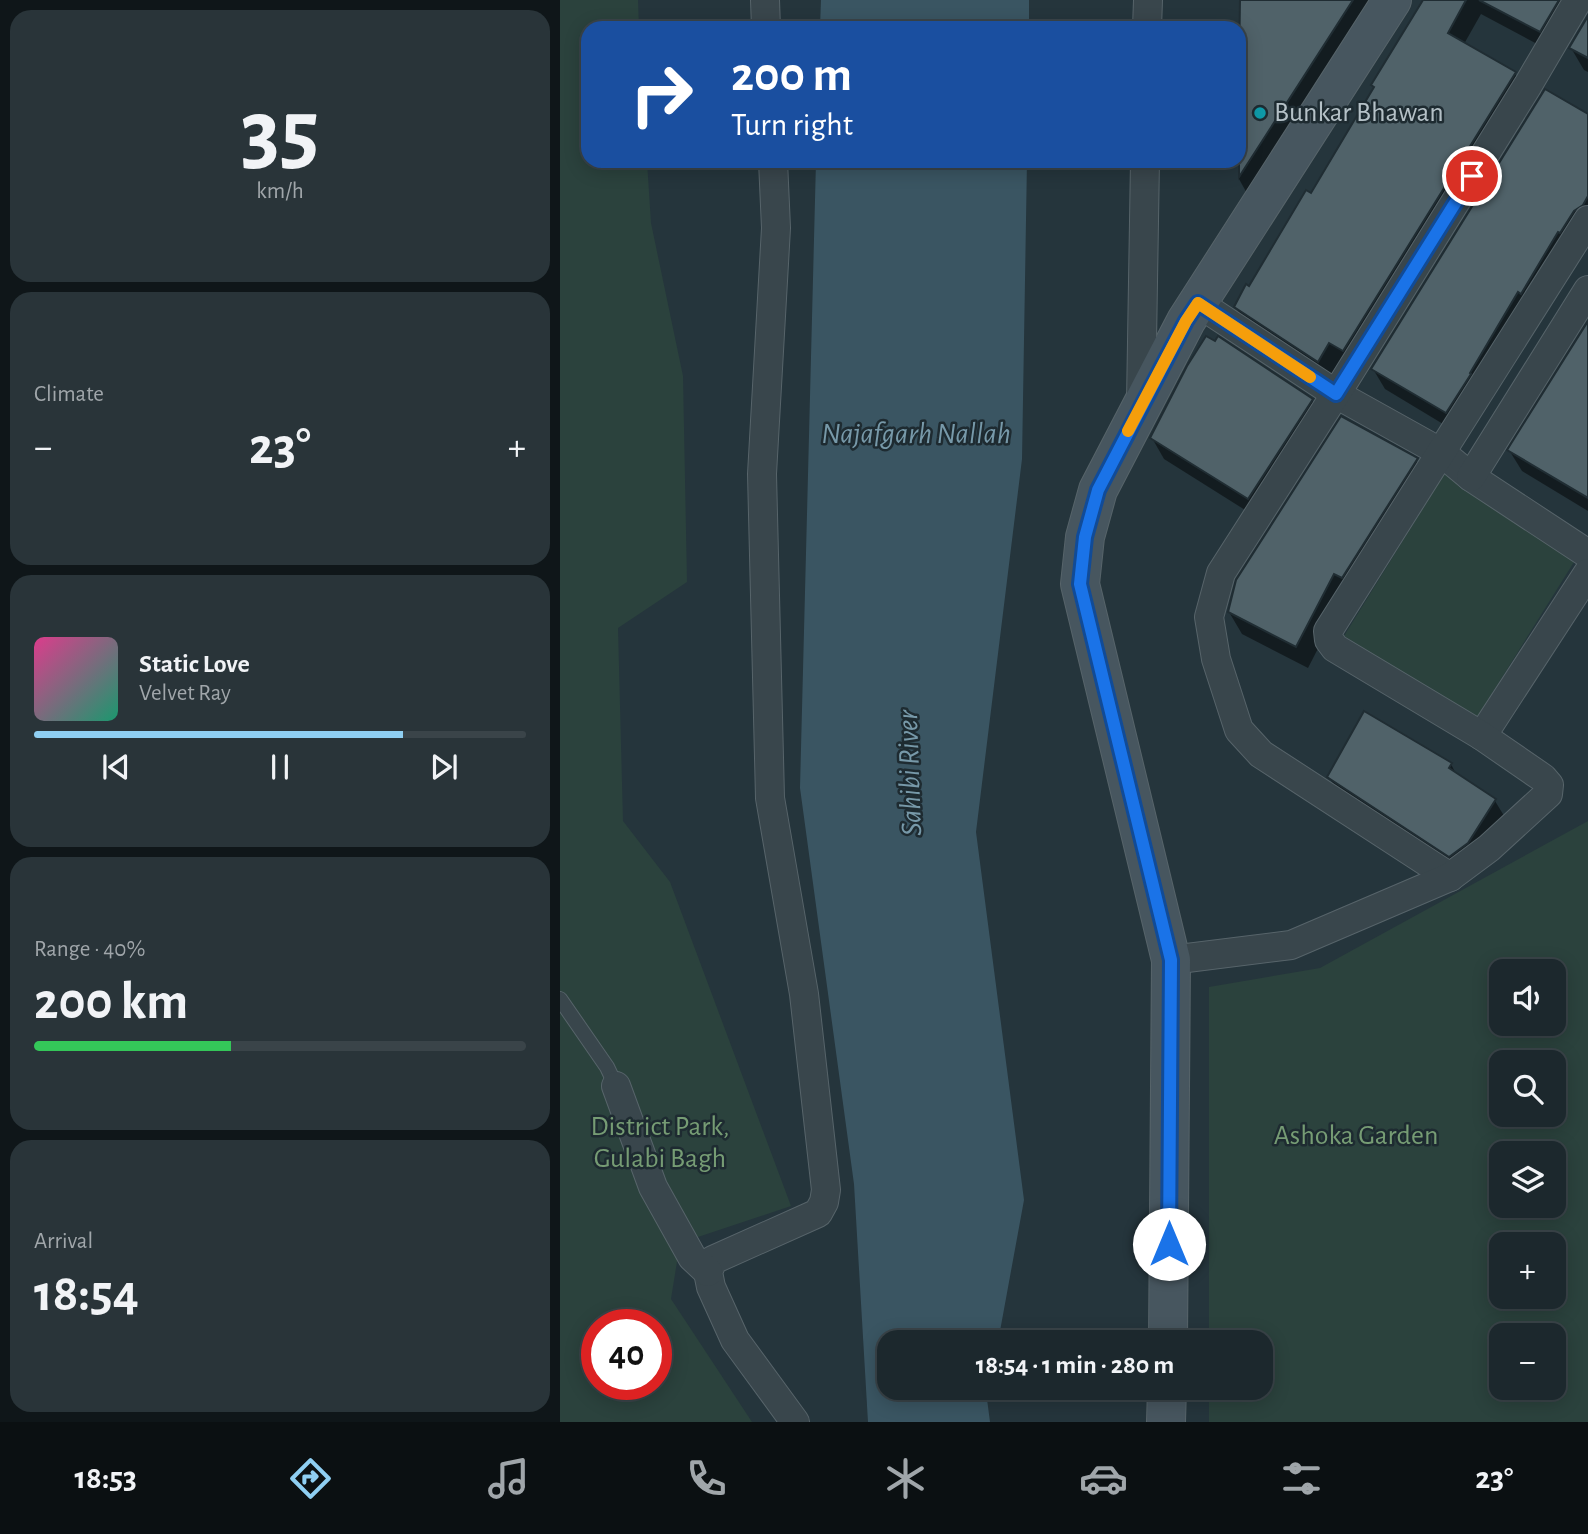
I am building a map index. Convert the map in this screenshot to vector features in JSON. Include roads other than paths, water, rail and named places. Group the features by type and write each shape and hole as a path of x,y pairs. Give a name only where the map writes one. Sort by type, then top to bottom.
{"street":[{"path":"765,0 766,21"},
{"path":"1147,21 1148,0"},
{"path":"1168,1330 1171,960 1080,584 1085,537 1098,490 1186,321 1392,0"},
{"path":"1450,877 1261,754 1239,730 1216,659 1209,617 1221,573 1336,394 1578,0"},
{"path":"616,1086 653,1187 692,1258 711,1266 818,1213 826,1190 805,1007 770,798 762,474 776,229 773,168"},
{"path":"1141,407 1145,168"},
{"path":"1171,960 1291,945 1450,877 1489,848 1548,794 1549,785 1543,778 1482,736 1335,649 1329,640 1328,631 1588,220"},
{"path":"1471,477 1588,290"},
{"path":"1198,303 1336,394 1441,453 1471,477 1588,554"},
{"path":"1482,736 1588,573"},
{"path":"711,1266 710,1287 735,1340 795,1422"},
{"path":"1166,1422 1167,1400"}],"lane":[{"path":"560,999 607,1067 616,1086"}],"water":[{"path":"821,0 1029,0 1029,21 820,21"},
{"name":"Najafgarh Nallah","path":"816,168 1027,168 1022,459 976,832 1024,1200 1000,1330 877,1330 877,1400 987,1400 990,1422 868,1422 854,1184 800,788"}],"place":[{"name":"Bunkar Bhawan","path":"1260,113"}],"water label":[{"name":"Sahibi River","path":"910,773"}],"park label":[{"name":"Ashoka Garden","path":"1356,1136"},
{"name":"District Park, Gulabi Bagh","path":"660,1143"}]}
